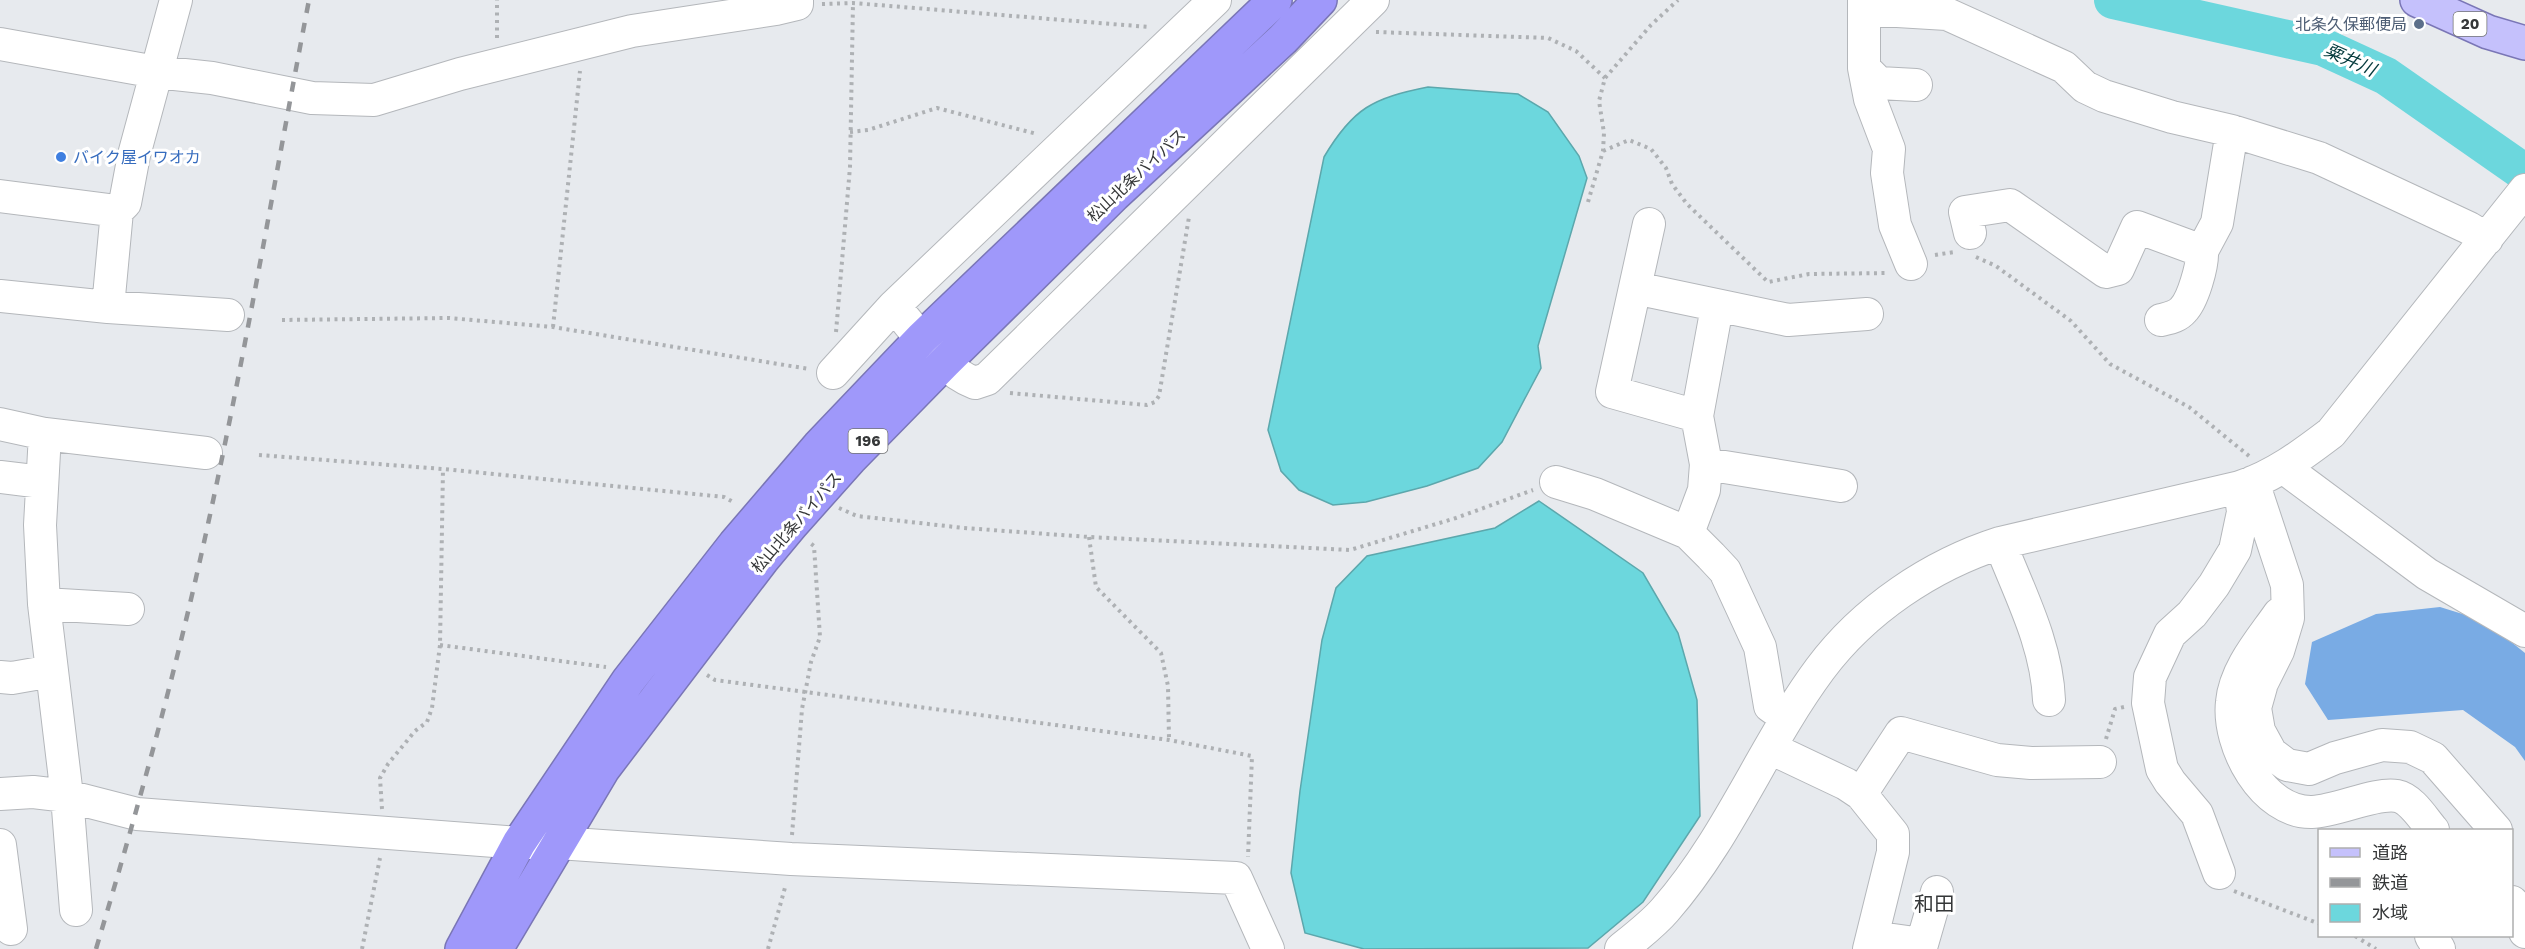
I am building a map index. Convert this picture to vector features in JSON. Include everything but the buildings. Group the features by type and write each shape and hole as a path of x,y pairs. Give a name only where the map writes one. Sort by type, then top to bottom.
{"highway":[{"name":"松山北条バイパス","path":"462,949 519,843 628,681 758,517 819,446 922,338 1275,0"},
{"name":"松山北条バイパス","path":"496,949 603,768 684,660 792,524 945,362 1106,203 1283,39 1320,0"}],"main road":[{"name":"20","path":"2417,0 2488,32 2525,43"}],"street":[{"path":"108,307 117,211 126,202 134,155 176,0"},
{"path":"0,44 156,72 212,78 312,98 374,100 496,65 632,31 776,9 797,4 797,0"},
{"path":"833,373 894,306 1215,0"},
{"path":"1911,264 1895,225 1887,172 1889,149 1870,99 1864,68 1864,5 1947,14 2064,67 2085,87 2104,96 2172,117 2232,131 2319,158 2469,228 2487,239"},
{"path":"894,306 963,379 975,383 987,379 1367,6"},
{"path":"1864,68 1879,83 1916,85"},
{"path":"2161,320 2177,316 2185,308 2202,264 2202,251 2217,223 2232,131"},
{"path":"1621,949 1664,912 1689,881 1711,848 1787,718 1821,667 1851,633 1887,602 1969,553 2000,543 2260,478 2331,433 2525,190"},
{"path":"0,196 117,211"},
{"path":"1965,246 1965,212 2010,205 2106,272 2118,269 2137,227 2202,251"},
{"path":"1654,235 1635,288 1611,392 1697,416"},
{"path":"1635,288 1717,307 1788,320 1855,321"},
{"path":"0,296 108,307 228,315"},
{"path":"1688,533 1704,490 1706,464 1697,416 1717,307"},
{"path":"0,424 45,434 206,453"},
{"path":"45,434 40,525 44,604 67,796 76,910"},
{"path":"1706,464 1841,486"},
{"path":"0,477 42,482"},
{"path":"2260,478 2287,585 2289,618 2255,708 2259,731 2271,753 2287,765 2309,769 2335,758 2382,745 2410,747 2433,758 2494,829"},
{"path":"2260,478 2525,631"},
{"path":"2219,873 2197,814 2162,769 2148,704 2150,677 2170,634 2192,614 2214,585 2235,550 2243,512 2260,478"},
{"path":"1556,482 1595,494 1688,533 1725,572 1760,648 1770,706 1787,718"},
{"path":"2000,543 2042,652 2048,677 2049,700"},
{"path":"2288,600 2243,668 2231,700 2232,726 2238,748 2263,789 2282,804 2310,812 2342,808 2385,796 2400,796 2431,829"},
{"path":"44,604 128,609"},
{"path":"0,677 12,678 52,671"},
{"path":"1861,794 1900,733 1997,760 2031,763 2100,762"},
{"path":"1770,748 1846,784 1861,794 1893,834 1893,852 1871,943 1922,944 1937,892"},
{"path":"0,794 33,792 67,796 136,814 519,843 558,843 791,859 1236,878 1268,949"},
{"path":"0,845 11,929"},
{"path":"2513,906 2525,932"}],"path":[{"path":"496,0 496,65"},
{"path":"1588,201 1603,151 1604,133 1599,101 1605,78 1651,25 1678,0"},
{"path":"282,320 449,318 553,327 833,373 850,167 853,3 1141,26 1180,32"},
{"path":"1367,6 1376,32 1548,38 1576,51 1605,78"},
{"path":"553,327 582,44"},
{"path":"850,132 868,130 937,108 1005,124 1064,142"},
{"path":"1603,151 1629,140 1651,149 1666,168 1672,184 1687,204 1768,282 1809,274 1894,272 1928,257 1965,246 2071,321 2110,364 2189,407 2257,462 2260,478"},
{"path":"975,383 990,391 1148,405 1155,402 1159,396 1196,176"},
{"path":"259,455 443,469 724,496 758,517"},
{"path":"362,949 379,870 383,833 380,778 387,764 415,731 427,722 432,708 440,645 443,469"},
{"path":"822,490 839,508 857,516 964,528 1089,537 1350,550 1456,518 1556,482"},
{"path":"768,949 791,859 802,709 811,662 820,637 814,546 792,524"},
{"path":"1089,537 1096,586 1161,653 1168,687 1169,740"},
{"path":"440,645 604,666 628,681"},
{"path":"684,660 715,680 1169,740 1252,756 1248,871 1236,878"},
{"path":"2100,762 2115,708 2148,704"},
{"path":"2219,873 2235,892 2318,924"},
{"path":"2357,937 2376,949"}],"shaded area":[{"path":"2440,607 2485,621 2525,653 2525,761 2515,747 2463,710 2328,720 2305,684 2312,642 2376,614"}],"water":[{"path":"1428,87 1518,94 1548,112 1579,156 1587,178 1538,346 1541,368 1502,442 1478,468 1427,486 1366,502 1333,505 1299,490 1281,471 1268,430 1324,157 1345,127 1366,108 1393,96"},
{"path":"1539,501 1643,573 1678,633 1697,700 1700,816 1643,902 1588,948 1364,949 1305,933 1291,873 1300,791 1322,640 1336,588 1367,556 1495,528"}],"waterway":[{"name":"粟井川","path":"2113,0 2323,47 2386,76 2525,173"}],"railway":[{"path":"96,949 159,728 209,521 309,0"}],"place":[{"name":"北条久保郵便局","path":"2419,24"},
{"name":"バイク屋イワオカ","path":"61,157"}],"district":[{"name":"和田","path":"1934,904"}]}
